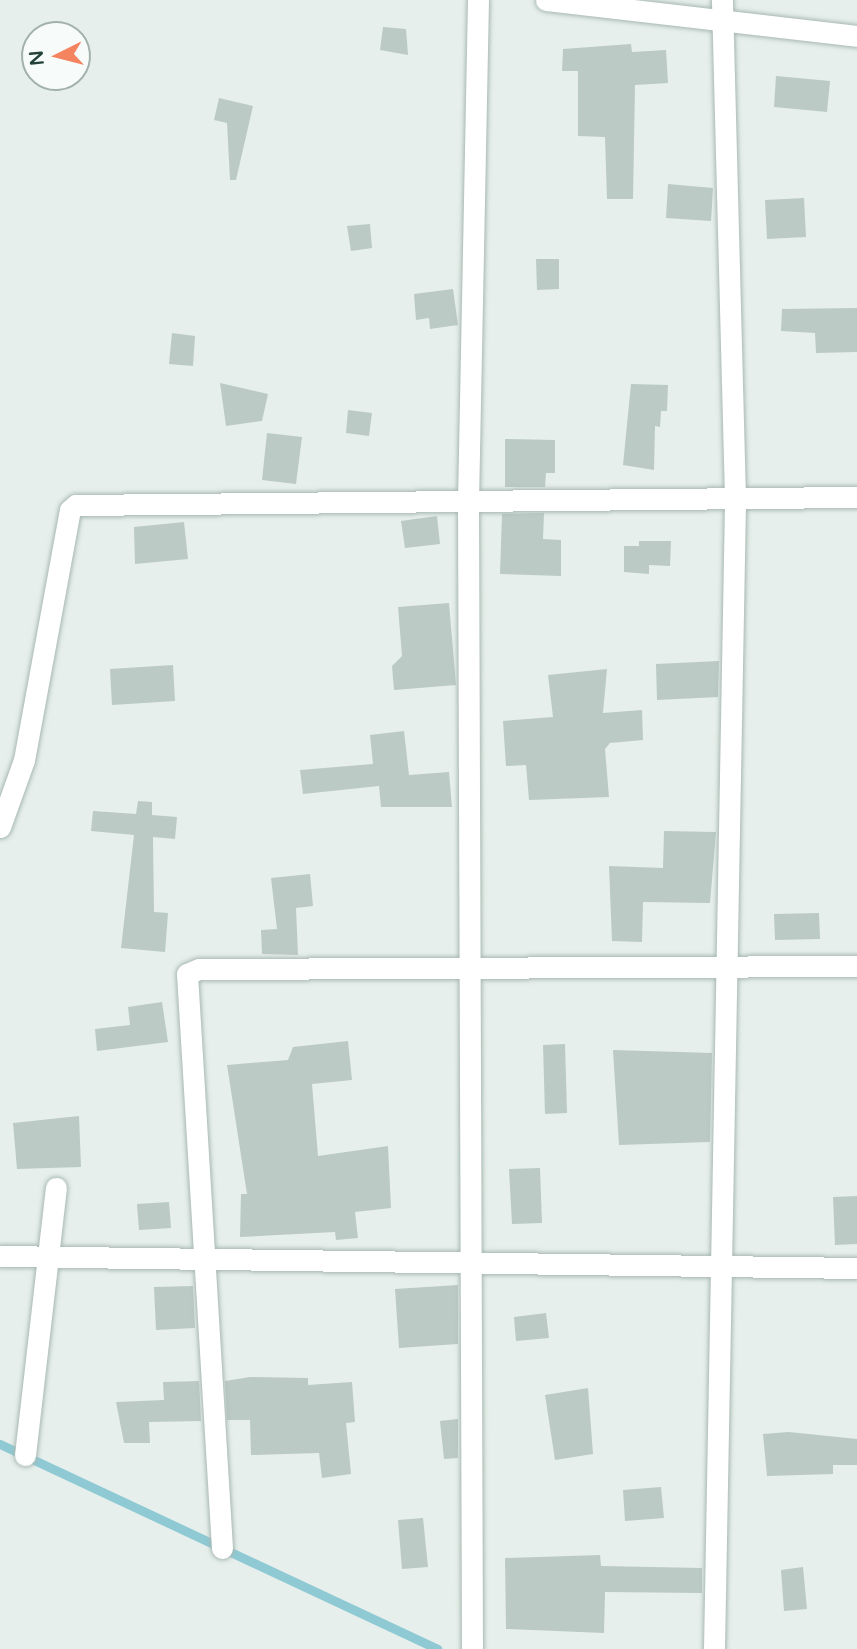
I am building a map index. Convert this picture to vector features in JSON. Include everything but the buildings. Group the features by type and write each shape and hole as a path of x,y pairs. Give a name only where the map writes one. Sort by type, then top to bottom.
{"street":[{"path":"472,1649 474,970 468,502 478,0"},
{"path":"546,0 722,11 857,36"},
{"path":"714,1649 735,499 722,11"},
{"path":"0,827 24,760 73,507 857,497"},
{"path":"222,1548 209,1259 187,974 199,969 474,970 857,966"},
{"path":"25,1455 52,1256 56,1188"},
{"path":"0,1256 857,1268"}],"waterway":[{"path":"0,1444 437,1649"}]}
